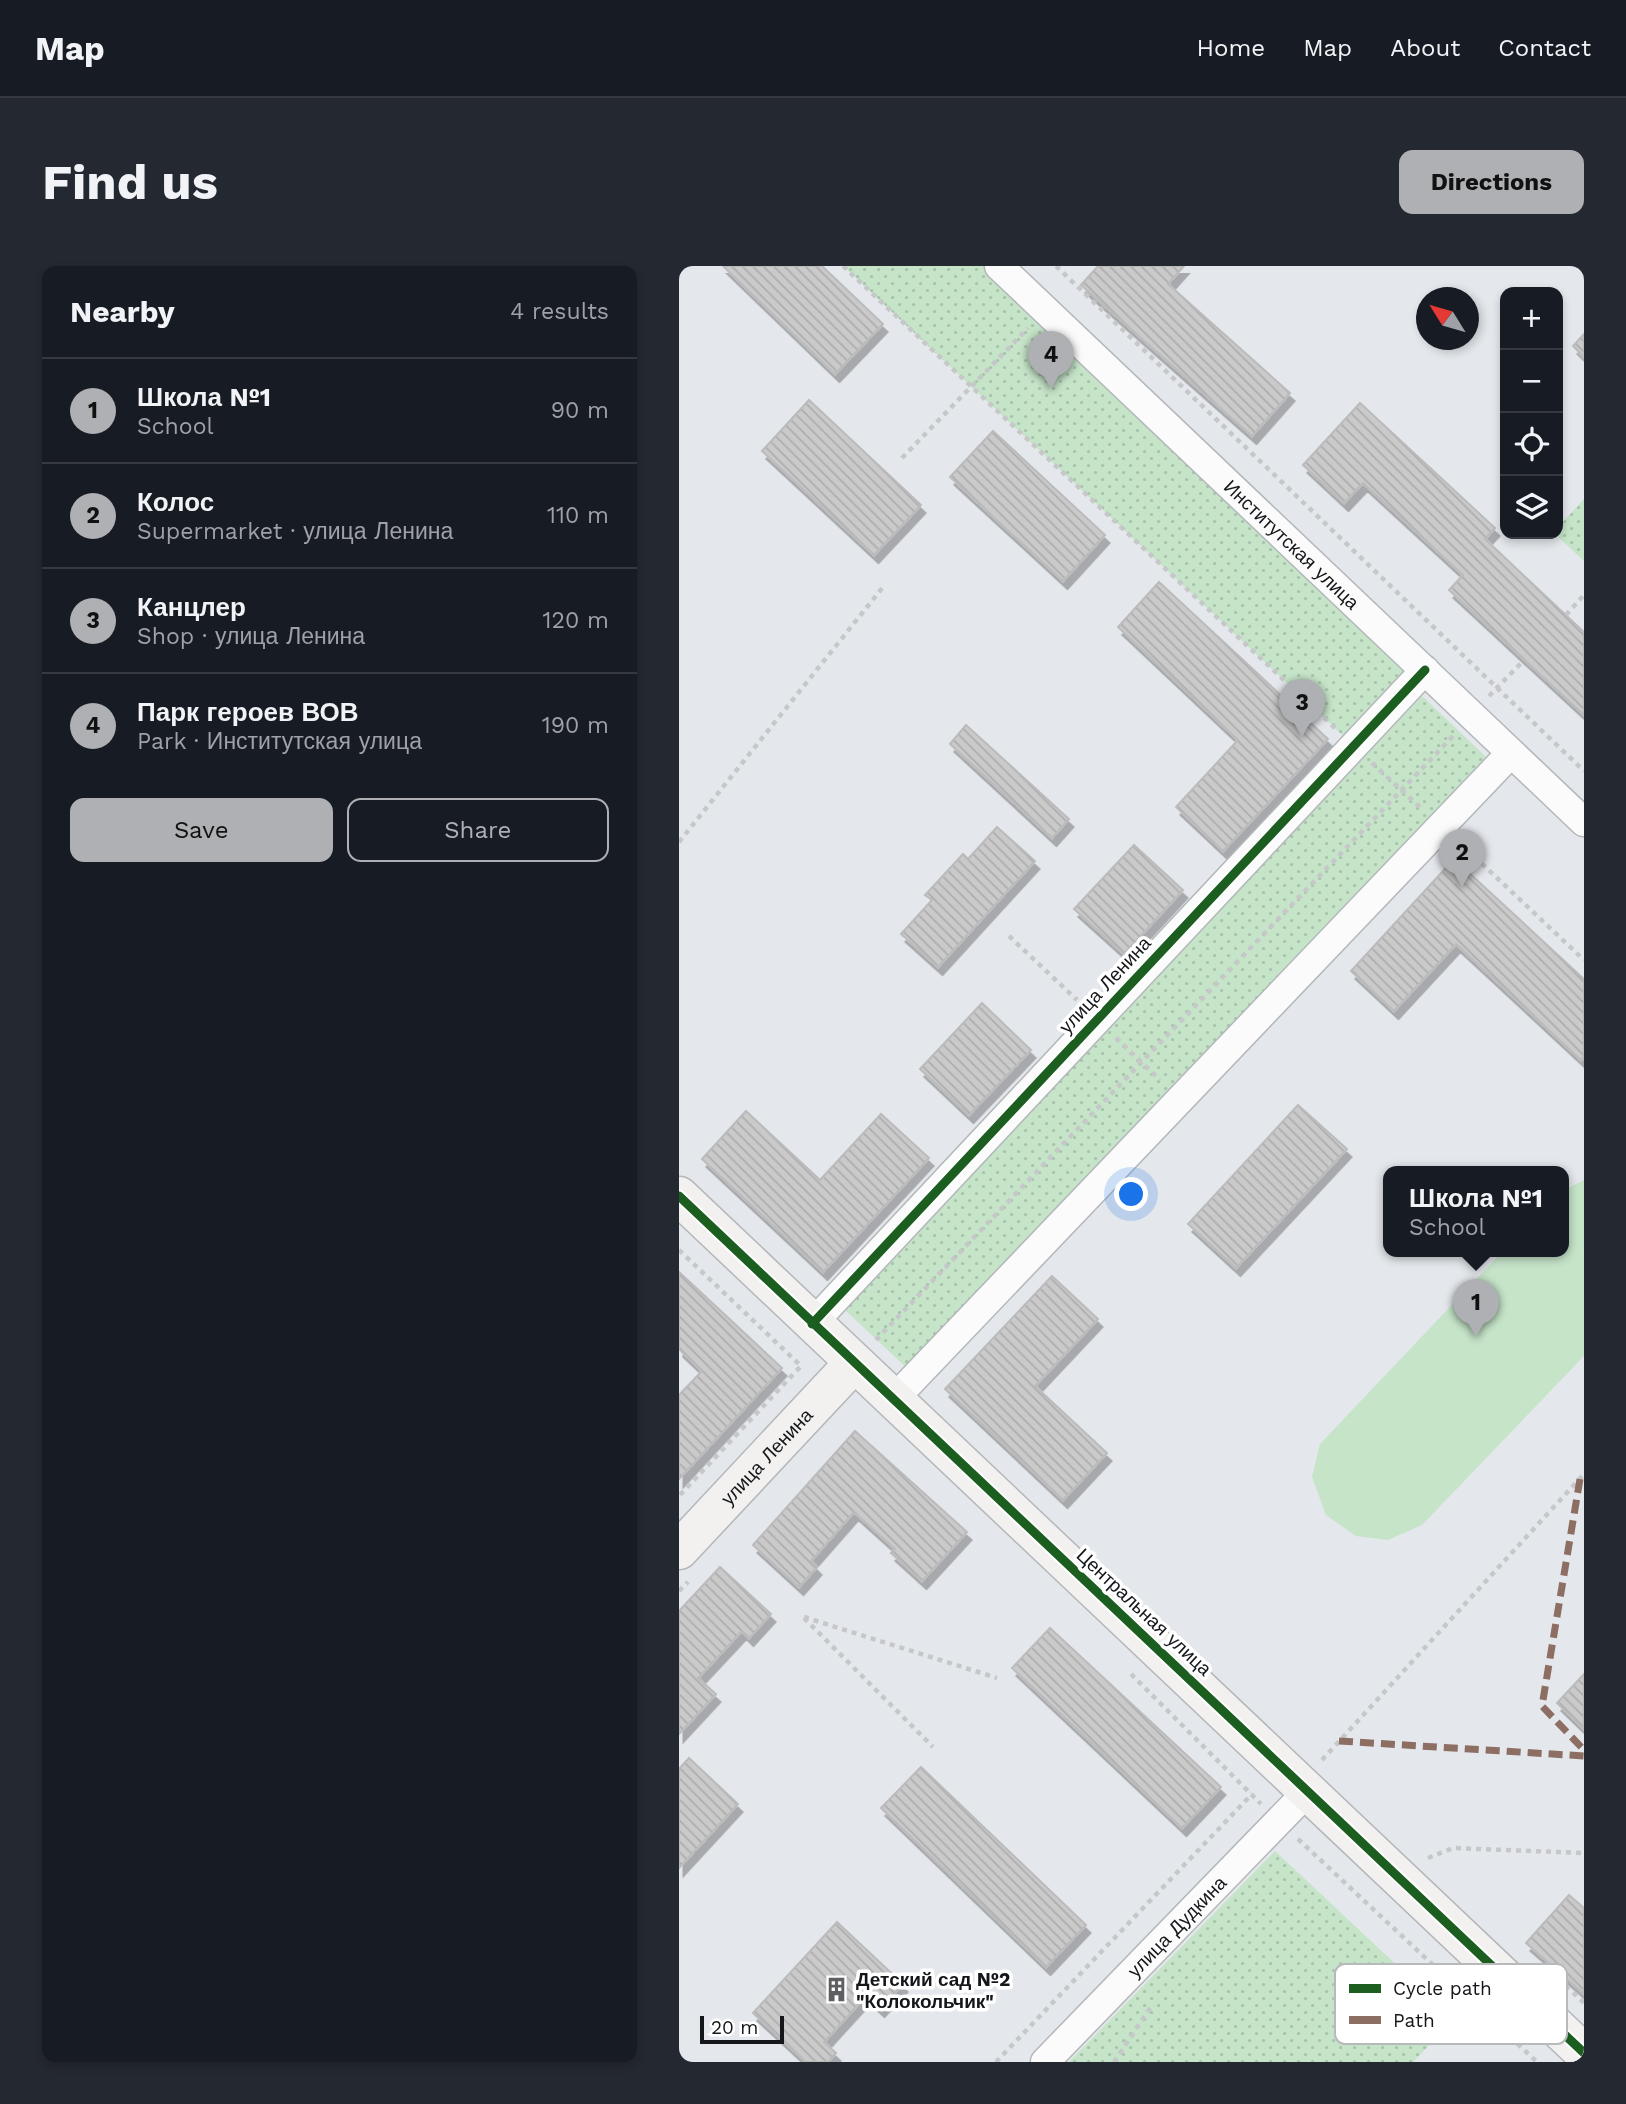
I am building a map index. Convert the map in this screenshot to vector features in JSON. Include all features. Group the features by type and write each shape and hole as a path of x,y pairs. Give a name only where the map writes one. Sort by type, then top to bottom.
{"street":[{"name":"Институтская улица","path":"999,266 1584,822"},
{"name":"улица Ленина","path":"812,1324 1425,670"},
{"path":"894,1399 1511,753"},
{"name":"Центральная улица","path":"679,1196 812,1324 863,1353 894,1399 1315,1776 1498,1964"},
{"name":"улица Ленина","path":"679,1550 863,1353"},
{"name":"улица Дудкина","path":"1045,2062 1279,1821 1315,1776"},
{"name":"Центральная улица","path":"1567,2035 1584,2053"}],"path":[{"path":"843,266 1584,960"},
{"path":"1056,266 1584,771"},
{"path":"902,458 1073,282"},
{"path":"679,842 883,587"},
{"path":"1566,615 1584,595"},
{"path":"863,1353 1524,660"},
{"path":"679,1250 801,1366 679,1496"},
{"path":"1315,1776 1584,1474"},
{"path":"933,1746 804,1617 997,1678"},
{"path":"1123,1666 1279,1821 1432,1964"},
{"path":"996,2062 1252,1794"},
{"path":"1428,1858 1453,1848 1584,1853"},
{"path":"1114,2062 1152,2005"},
{"path":"1518,2044 1537,2062"}],"green space":[{"path":"843,266 999,266 1425,670 1354,746"},
{"path":"1584,499 1584,561 1560,539 1563,539 1563,522"},
{"path":"1422,696 1486,757 909,1370 844,1309"},
{"path":"1584,1180 1584,1356 1422,1525 1388,1540 1356,1536 1326,1515 1312,1477 1320,1444 1497,1257 1569,1257 1569,1188"},
{"path":"1275,1851 1395,1964 1335,1964 1335,2044 1430,2044 1413,2062 1069,2062"}],"building":[{"path":"723,266 822,266 883,324 835,374"},
{"path":"1098,266 1184,266 1168,284 1290,393 1252,436 1081,285"},
{"path":"1584,334 1584,357 1573,346"},
{"path":"809,400 921,505 874,555 762,451"},
{"path":"1360,403 1495,528 1485,539 1584,632 1584,715 1449,590 1463,575 1363,483 1344,503 1303,465"},
{"path":"993,431 1105,535 1063,581 950,477"},
{"path":"1159,582 1328,739 1223,851 1176,807 1238,740 1118,627"},
{"path":"966,725 1069,819 1052,838 950,744"},
{"path":"997,827 1035,861 938,967 901,934 932,900 925,895 963,854 968,859"},
{"path":"1134,845 1183,890 1124,954 1074,909"},
{"path":"1454,859 1584,979 1584,1057 1581,1060 1456,944 1394,1011 1351,971"},
{"path":"982,1003 1031,1050 969,1115 920,1069"},
{"path":"1298,1105 1347,1149 1236,1268 1188,1224"},
{"path":"746,1111 820,1180 881,1114 929,1158 823,1272 702,1159"},
{"path":"679,1272 782,1368 679,1479 679,1395 702,1371 679,1349"},
{"path":"1052,1276 1098,1319 1035,1386 1107,1453 1063,1500 945,1389"},
{"path":"855,1431 967,1532 922,1581 891,1553 895,1549 854,1512 811,1561 817,1567 799,1587 753,1545"},
{"path":"720,1567 771,1614 749,1638 742,1631 698,1678 716,1694 679,1734 679,1611"},
{"path":"1050,1628 1221,1787 1182,1828 1012,1668"},
{"path":"1584,1674 1584,1729 1557,1703"},
{"path":"689,1758 738,1804 679,1868 679,1769"},
{"path":"921,1767 1086,1925 1046,1967 881,1808"},
{"path":"1569,1895 1584,1908 1584,1994 1567,1979 1567,1964 1550,1964 1526,1943"},
{"name":"Детский сад №2 \"Колокольчик\"","path":"837,1922 903,1984 880,2009 866,1996 824,2042 836,2053 828,2062 806,2062 753,2013"}],"marked path":[{"path":"1580,1479 1542,1706 1584,1750"},
{"path":"1339,1741 1584,1756"}],"cycle path":[{"path":"812,1324 1425,670"},
{"path":"679,1196 1490,1964"},
{"path":"1567,2037 1584,2053"}],"place":[{"name":"Парк героев ВОВ","path":"1051,389"},
{"name":"Канцлер","path":"1302,737"},
{"name":"Колос","path":"1462,887"},
{"name":"Школа №1","path":"1476,1337"},
{"name":"Детский сад №2 \"Колокольчик\"","path":"836,1990"}]}
